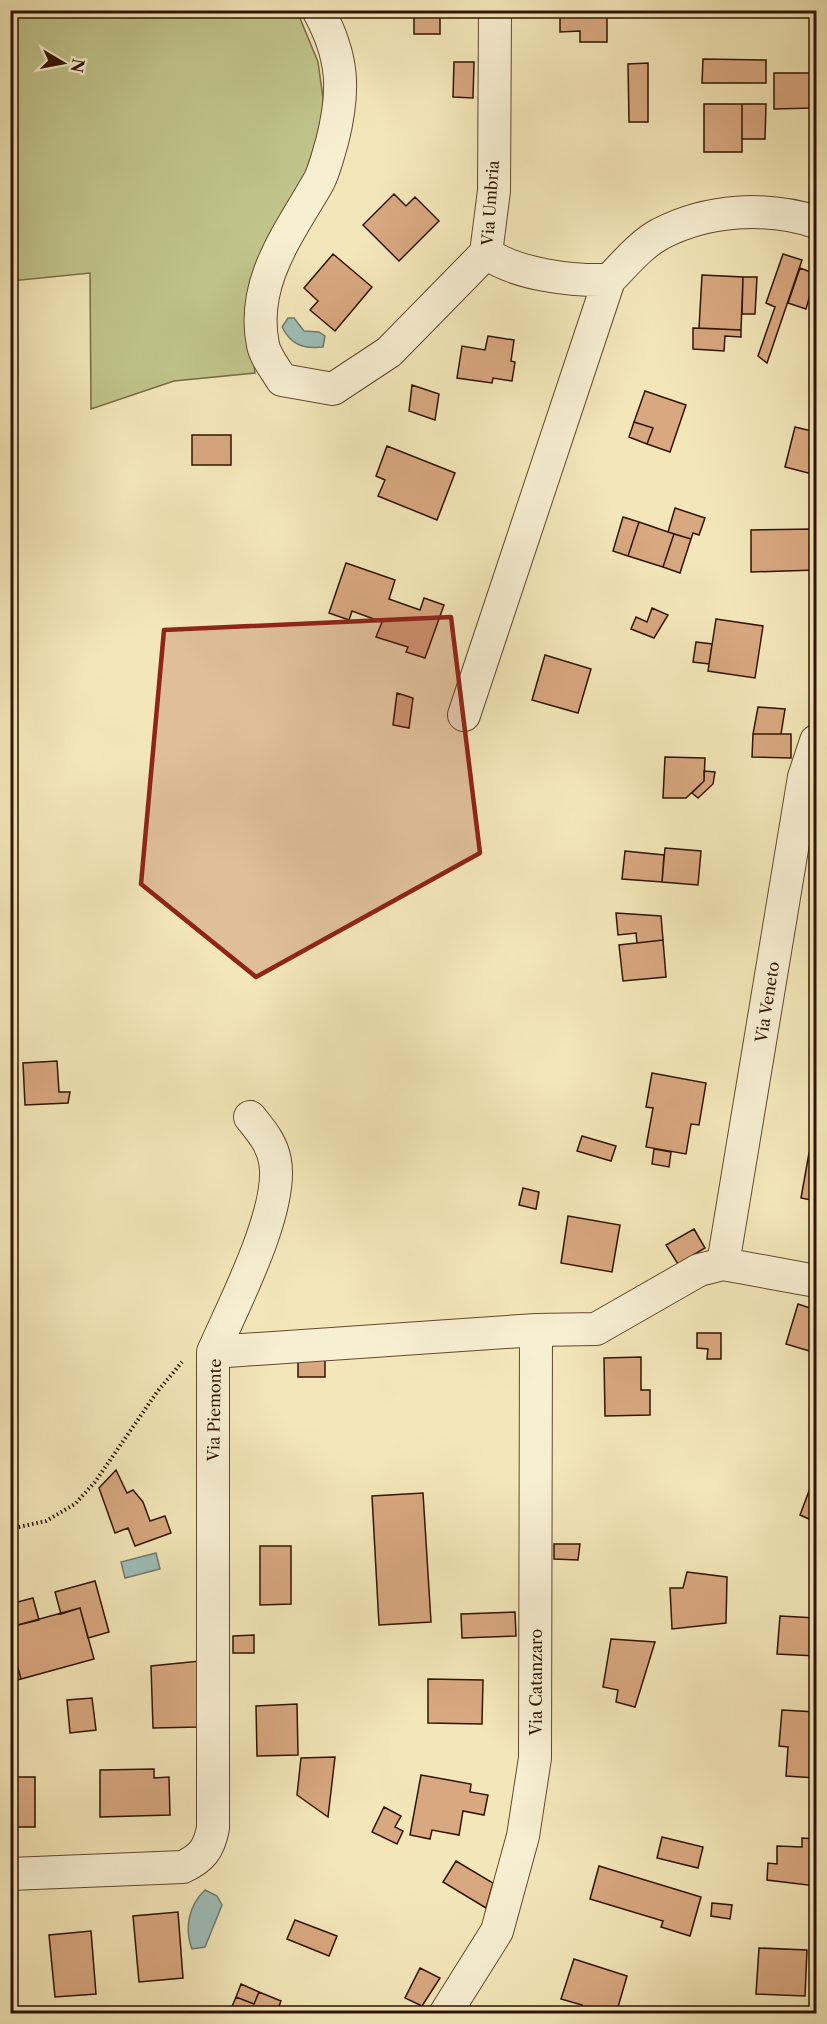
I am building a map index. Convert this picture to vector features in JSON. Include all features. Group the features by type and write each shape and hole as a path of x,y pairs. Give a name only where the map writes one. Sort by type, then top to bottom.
{"street":[{"path":"318,10 329,31 342,81 340,107 320,178 282,240 260,303 263,346 282,380 333,389 389,352 486,253"},
{"name":"Via Umbria","path":"495,10 494,191 486,253 501,263 577,281 609,280"},
{"path":"464,715 609,280 633,254 659,235 691,221 765,210 816,222"},
{"name":"Via Veneto","path":"723,1264 804,777 816,741"},
{"path":"213,1352 266,1229 273,1197 276,1162 269,1141 250,1117"},
{"name":"Via Piemonte","path":"10,1874 183,1867 198,1860 210,1844 213,1828 213,1352 536,1330 596,1329 699,1270 723,1264 816,1281"},
{"name":"Via Catanzaro","path":"445,2013 497,1931 524,1836 535,1758 536,1330"}],"path":[{"path":"10,1529 46,1521 75,1504 95,1482 177,1366 191,1355 213,1352"}],"highlighted area":[{"path":"451,617 480,853 256,977 141,884 164,630"}],"green space":[{"path":"10,11 297,11 318,62 323,98 323,129 250,330 255,373 174,381 91,409 90,273 11,281"}],"water":[{"path":"288,318 294,318 304,331 319,332 325,336 323,347 304,346 289,338 282,327"},
{"path":"156,1553 160,1569 125,1578 121,1562"},
{"path":"205,1890 217,1896 222,1905 205,1947 192,1949 188,1925 195,1903"}],"building":[{"path":"414,10 440,10 440,34 414,34"},
{"path":"560,10 607,10 607,42 580,42 580,31 560,32"},
{"path":"816,28 816,52 811,51"},
{"path":"703,59 766,60 766,83 702,83"},
{"path":"454,62 474,62 473,98 453,97"},
{"path":"648,63 648,122 629,122 628,64"},
{"path":"774,73 813,73 813,108 774,109"},
{"path":"704,104 742,104 742,152 704,152"},
{"path":"742,104 766,104 765,139 742,139"},
{"path":"394,194 406,206 415,197 439,221 399,261 363,225"},
{"path":"333,254 372,287 335,331 310,310 318,301 304,288"},
{"path":"783,254 802,260 767,363 758,356 775,307 766,303"},
{"path":"800,268 816,274 806,309 788,303"},
{"path":"702,275 743,277 741,330 699,328"},
{"path":"743,277 757,277 755,314 742,314"},
{"path":"693,328 741,330 741,337 725,336 724,351 693,349"},
{"path":"488,336 514,340 511,361 515,362 512,381 493,378 492,383 457,378 462,346 485,350"},
{"path":"412,385 439,394 435,420 409,411"},
{"path":"645,391 686,405 670,452 647,444 653,428 634,422"},
{"path":"634,422 653,428 647,444 629,437"},
{"path":"795,427 816,432 816,475 785,467"},
{"path":"192,435 231,435 231,465 192,465"},
{"path":"387,446 455,473 437,520 378,496 385,480 376,476"},
{"path":"675,508 705,518 699,535 693,533 691,539 668,532"},
{"path":"623,517 639,522 628,556 613,551"},
{"path":"639,522 674,534 663,567 628,556"},
{"path":"816,529 816,570 751,572 751,530"},
{"path":"674,534 691,539 680,573 663,567"},
{"path":"346,563 395,580 389,599 420,610 424,598 444,605 425,658 406,652 408,647 376,637 382,622 352,611 349,620 329,613"},
{"path":"652,608 668,615 654,638 631,629 636,617 647,622"},
{"path":"716,619 763,626 755,678 708,671"},
{"path":"696,642 712,644 709,664 693,662"},
{"path":"545,655 591,669 578,713 532,700"},
{"path":"397,693 413,698 409,728 393,725"},
{"path":"758,707 785,709 781,734 753,734"},
{"path":"753,734 791,734 791,758 752,757"},
{"path":"665,757 705,758 704,781 686,798 663,798"},
{"path":"704,771 715,772 713,784 698,798 692,793 704,781"},
{"path":"665,848 701,851 698,885 662,882"},
{"path":"625,851 664,855 662,882 622,879"},
{"path":"616,913 661,916 663,940 637,943 636,933 618,935"},
{"path":"663,940 666,977 623,981 619,945"},
{"path":"57,1061 59,1092 70,1092 68,1103 25,1105 23,1063"},
{"path":"652,1073 706,1083 699,1125 691,1124 686,1154 646,1147 653,1108 646,1107"},
{"path":"582,1136 616,1146 611,1161 577,1151"},
{"path":"654,1149 671,1152 669,1167 652,1164"},
{"path":"809,1153 816,1154 816,1201 801,1198"},
{"path":"523,1188 539,1192 536,1209 519,1205"},
{"path":"568,1216 620,1225 612,1272 561,1263"},
{"path":"694,1229 705,1248 678,1264 666,1245"},
{"path":"798,1304 816,1310 816,1353 786,1344"},
{"path":"697,1333 721,1333 721,1359 707,1359 708,1349 697,1348"},
{"path":"641,1357 641,1390 650,1390 650,1415 605,1416 604,1358"},
{"path":"298,1360 325,1360 325,1377 298,1377"},
{"path":"116,1470 127,1493 133,1490 143,1502 150,1521 165,1516 171,1533 135,1546 128,1528 115,1533 99,1488"},
{"path":"812,1483 816,1485 816,1522 800,1515"},
{"path":"423,1493 431,1622 379,1625 372,1496"},
{"path":"554,1544 580,1544 578,1560 554,1559"},
{"path":"260,1546 291,1546 291,1604 260,1605"},
{"path":"687,1572 727,1577 726,1623 672,1629 670,1588 683,1588"},
{"path":"95,1581 109,1632 88,1638 80,1608 61,1614 55,1592"},
{"path":"33,1598 39,1620 10,1627 10,1604"},
{"path":"80,1608 94,1659 21,1679 10,1639 10,1627"},
{"path":"515,1612 516,1636 462,1638 461,1614"},
{"path":"780,1616 816,1618 816,1656 777,1654"},
{"path":"254,1635 254,1653 233,1653 233,1636"},
{"path":"10,1639 21,1679 10,1682"},
{"path":"611,1639 655,1642 635,1707 616,1702 618,1690 603,1687"},
{"path":"200,1661 199,1727 153,1728 151,1666"},
{"path":"428,1679 483,1680 482,1724 428,1723"},
{"path":"92,1698 96,1730 70,1733 67,1700"},
{"path":"297,1704 298,1755 257,1756 256,1706"},
{"path":"782,1710 816,1712 816,1778 786,1776 788,1747 779,1746"},
{"path":"335,1757 328,1817 297,1795 301,1758"},
{"path":"154,1769 154,1778 169,1777 170,1815 100,1817 100,1770"},
{"path":"421,1775 471,1784 470,1792 488,1795 484,1815 463,1811 459,1835 432,1830 430,1839 410,1835"},
{"path":"10,1777 35,1777 35,1827 10,1827"},
{"path":"384,1807 401,1816 395,1827 403,1831 397,1844 372,1832"},
{"path":"662,1837 703,1847 698,1868 657,1858"},
{"path":"802,1838 816,1839 816,1886 767,1880 768,1863 777,1864 777,1846 802,1847"},
{"path":"456,1861 493,1883 486,1908 443,1882"},
{"path":"599,1866 701,1897 690,1936 661,1927 663,1921 590,1899"},
{"path":"712,1903 732,1905 730,1919 711,1916"},
{"path":"178,1912 183,1978 139,1982 133,1916"},
{"path":"295,1920 337,1936 329,1956 287,1939"},
{"path":"91,1931 96,1994 55,1997 49,1935"},
{"path":"759,1948 807,1950 805,1996 756,1994"},
{"path":"574,1959 627,1976 616,2014 585,2014 580,2012 582,2005 561,1999"},
{"path":"420,1968 440,1978 422,2006 405,1998"},
{"path":"241,1984 259,1992 254,2004 236,1997"},
{"path":"259,1992 281,2001 276,2014 229,2014 236,1997 254,2004"}]}
